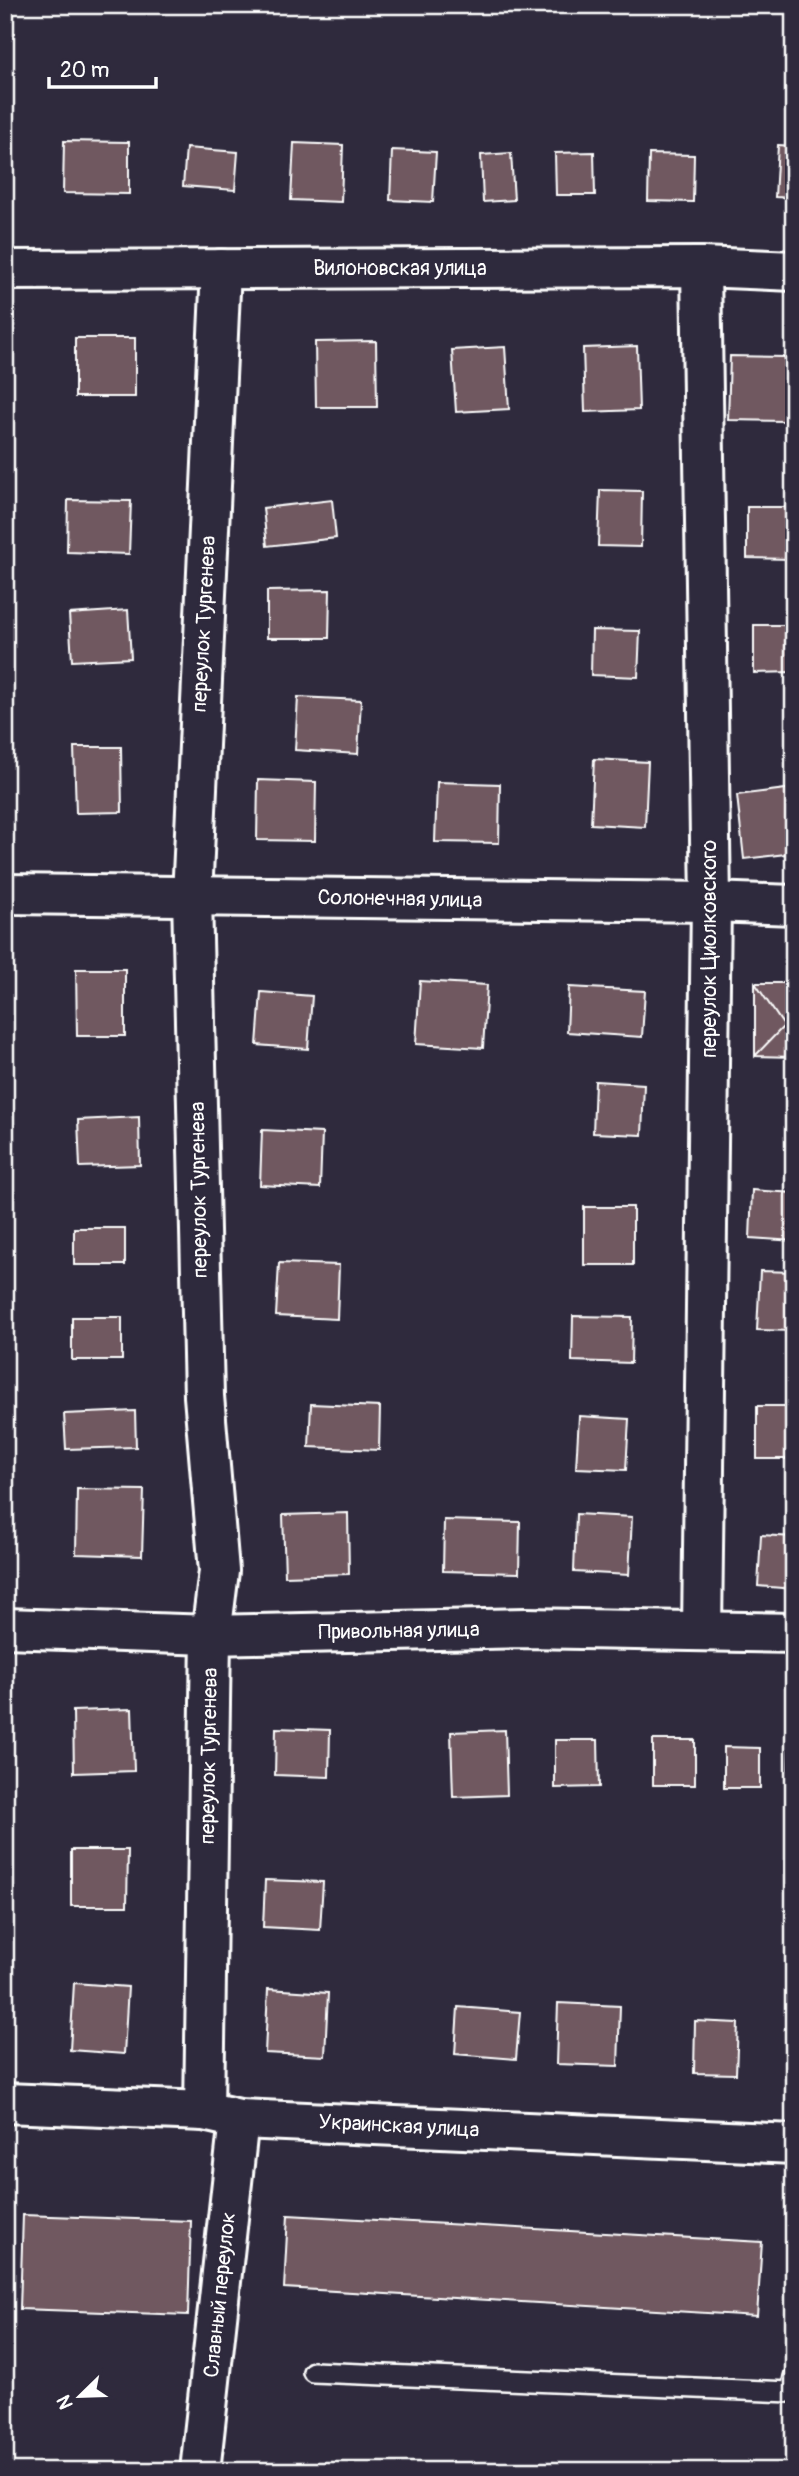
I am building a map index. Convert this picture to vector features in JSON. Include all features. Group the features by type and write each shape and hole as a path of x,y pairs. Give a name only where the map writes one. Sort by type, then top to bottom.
{"street":[{"name":"Вилоновская улица","path":"5,270 701,267 794,271"},
{"name":"переулок Циолковского","path":"701,267 711,902 702,1631"},
{"name":"переулок Тургенева","path":"221,269 192,897 204,1396 219,1571 211,1635 221,2115"},
{"name":"Солонечная улица","path":"5,894 794,905"},
{"name":"Привольная улица","path":"5,1628 211,1635 526,1628 794,1633"},
{"name":"Украинская улица","path":"5,2102 794,2144"},
{"name":"Славный переулок","path":"201,2471 221,2115"}],"lane":[{"path":"313,2372 791,2392 794,2377"}],"building":[{"path":"64,141 129,142 129,194 63,193"},
{"path":"294,143 343,145 341,202 291,200"},
{"path":"778,145 794,146 794,198 775,197"},
{"path":"186,148 238,152 235,190 183,186"},
{"path":"392,150 436,152 433,202 390,200"},
{"path":"594,152 595,195 556,195 555,153"},
{"path":"511,153 514,200 483,202 481,155"},
{"path":"649,154 694,155 693,202 648,201"},
{"path":"75,338 135,338 135,397 75,397"},
{"path":"376,341 377,407 316,407 315,342"},
{"path":"637,346 639,410 585,412 583,348"},
{"path":"505,347 509,409 456,412 452,350"},
{"path":"730,356 785,357 784,421 728,420"},
{"path":"600,490 642,491 641,547 598,546"},
{"path":"68,500 131,501 129,554 67,552"},
{"path":"332,500 336,538 267,546 263,508"},
{"path":"747,507 793,507 793,559 747,558"},
{"path":"330,590 329,638 267,638 267,591"},
{"path":"128,610 131,658 72,661 69,614"},
{"path":"754,625 794,625 794,672 754,673"},
{"path":"592,630 640,631 638,677 591,675"},
{"path":"298,697 361,700 358,754 295,750"},
{"path":"74,747 121,747 122,812 76,813"},
{"path":"594,759 648,762 645,827 591,824"},
{"path":"258,780 316,782 315,841 257,840"},
{"path":"437,782 500,784 499,843 435,842"},
{"path":"794,788 794,853 744,859 737,795"},
{"path":"76,969 125,969 125,1036 77,1036"},
{"path":"420,981 487,985 483,1048 416,1044"},
{"path":"755,983 794,983 794,1057 755,1056"},
{"path":"755,983 784,1026 755,1056"},
{"path":"569,987 645,991 642,1037 567,1032"},
{"path":"261,992 312,996 308,1049 257,1045"},
{"path":"595,1081 644,1084 642,1135 593,1133"},
{"path":"139,1117 140,1165 80,1167 78,1120"},
{"path":"262,1130 322,1133 320,1188 260,1185"},
{"path":"752,1190 794,1193 794,1241 750,1238"},
{"path":"584,1207 633,1207 633,1265 584,1265"},
{"path":"74,1228 125,1228 125,1265 74,1265"},
{"path":"279,1263 339,1265 337,1319 276,1316"},
{"path":"760,1271 794,1272 794,1331 757,1330"},
{"path":"573,1316 632,1317 631,1363 572,1361"},
{"path":"72,1317 122,1317 122,1360 72,1360"},
{"path":"311,1404 380,1407 379,1450 309,1447"},
{"path":"757,1406 794,1406 794,1459 757,1459"},
{"path":"135,1411 136,1447 66,1449 64,1414"},
{"path":"579,1416 629,1419 626,1470 576,1468"},
{"path":"77,1489 144,1490 142,1556 76,1554"},
{"path":"348,1513 349,1574 285,1576 283,1515"},
{"path":"576,1514 632,1517 629,1575 574,1572"},
{"path":"444,1520 520,1522 519,1573 443,1571"},
{"path":"761,1535 794,1537 794,1589 758,1586"},
{"path":"132,1709 134,1771 74,1773 73,1711"},
{"path":"276,1728 330,1730 329,1777 275,1775"},
{"path":"505,1730 507,1795 453,1797 451,1732"},
{"path":"555,1740 598,1740 599,1787 555,1788"},
{"path":"653,1740 695,1740 695,1785 653,1785"},
{"path":"724,1747 760,1748 760,1788 724,1788"},
{"path":"789,1750 794,1750 794,1798 788,1798"},
{"path":"71,1850 128,1850 127,1906 71,1906"},
{"path":"265,1880 323,1882 320,1930 263,1927"},
{"path":"74,1983 128,1987 124,2054 70,2050"},
{"path":"268,1989 328,1993 325,2056 265,2053"},
{"path":"558,2003 620,2006 618,2066 556,2064"},
{"path":"458,2007 520,2012 516,2059 455,2054"},
{"path":"695,2021 738,2023 736,2074 694,2073"},
{"path":"23,2215 191,2221 188,2315 20,2309"},
{"path":"288,2215 762,2242 757,2316 284,2288"}]}
